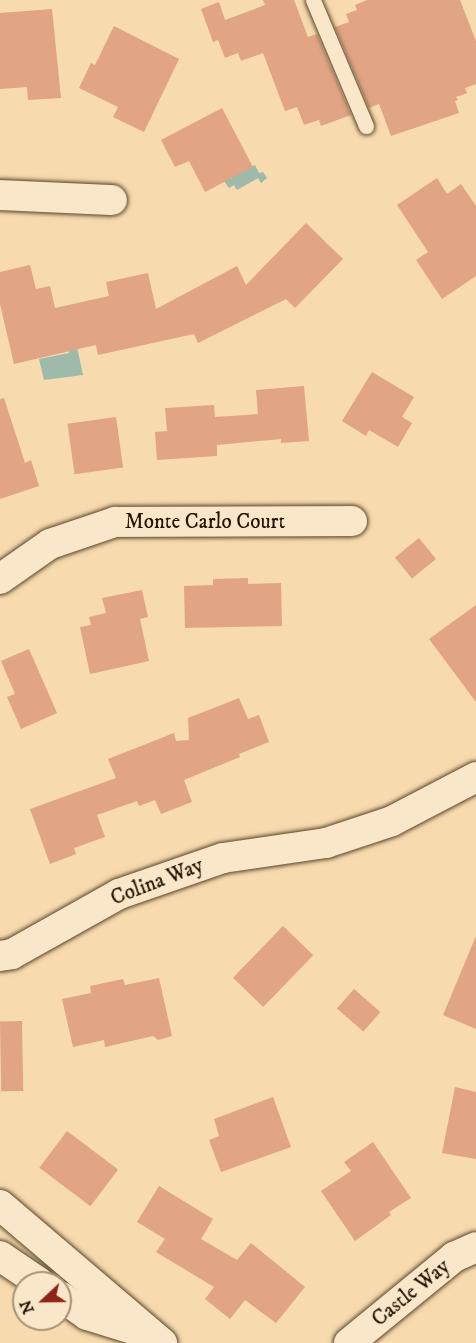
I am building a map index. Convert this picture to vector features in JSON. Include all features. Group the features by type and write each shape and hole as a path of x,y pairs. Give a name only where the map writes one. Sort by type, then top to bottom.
{"street":[{"path":"0,195 112,200"},
{"name":"Monte Carlo Court","path":"0,579 50,544 115,522 351,521"},
{"name":"Colina Way","path":"0,956 12,954 119,894 213,861 326,843 392,821 476,777"},
{"path":"0,1205 156,1339"},
{"name":"Castle Way","path":"349,1343 454,1257 476,1247"},
{"path":"0,1256 22,1271"},
{"path":"72,1304 87,1315 156,1339"}],"lane":[{"path":"313,0 366,126"}],"shaded area":[{"path":"255,165 259,173 263,172 267,178 261,183 258,178 237,190 234,185 229,188 224,181"},
{"path":"77,347 83,375 44,380 39,359 69,353 68,349"}],"building":[{"path":"263,0 294,0 308,37 317,34 351,115 321,126 319,120 304,125 297,107 285,111 263,53 241,61 238,53 225,58 218,40 213,42 201,9 219,2 225,20 265,5"},
{"path":"367,0 460,0 476,41 476,84 465,88 467,93 456,97 459,113 391,136 379,104 369,108 335,27 349,22 346,14 357,10 355,5"},
{"path":"52,9 61,98 28,100 27,87 0,89 0,13"},
{"path":"114,26 179,59 144,132 113,117 118,107 79,88 91,63 95,65"},
{"path":"222,108 253,167 205,192 189,161 175,167 161,140"},
{"path":"437,178 447,194 461,184 476,206 476,276 442,299 416,260 428,252 397,205"},
{"path":"306,223 343,259 295,308 286,299 198,343 194,334 98,355 96,345 14,364 0,304 0,272 30,265 36,289 50,286 55,308 109,296 106,282 148,273 156,309 237,266 246,285"},
{"path":"372,372 414,397 402,417 412,423 398,447 369,430 366,436 342,421"},
{"path":"304,386 309,441 281,443 281,439 217,445 217,456 157,460 155,432 167,431 165,408 214,405 215,417 258,414 256,390"},
{"path":"4,398 25,463 31,460 39,486 0,499 0,399"},
{"path":"116,417 123,468 75,474 67,424"},
{"path":"419,538 436,559 412,578 395,558"},
{"path":"248,578 248,584 281,583 282,626 185,628 184,586 213,585 213,579"},
{"path":"142,590 148,617 140,619 149,661 90,674 80,627 91,625 89,617 106,613 102,598"},
{"path":"476,605 476,702 429,639"},
{"path":"29,649 57,713 21,729 7,697 15,694 1,661"},
{"path":"239,698 248,719 259,715 269,742 239,754 240,757 184,780 192,802 161,814 155,800 139,806 137,801 97,815 105,837 74,848 76,854 50,864 30,809 116,778 108,759 174,733 176,741 189,740 188,718"},
{"path":"283,926 313,955 263,1007 233,978"},
{"path":"476,936 476,1029 443,1015"},
{"path":"159,978 172,1036 158,1040 153,1036 105,1047 104,1040 73,1047 62,999 91,993 90,986 123,979 125,985"},
{"path":"354,989 380,1012 363,1032 337,1009"},
{"path":"0,1021 22,1021 23,1091 1,1091"},
{"path":"455,1087 476,1092 476,1159 442,1153"},
{"path":"273,1097 291,1147 221,1172 209,1140 219,1136 214,1119"},
{"path":"67,1131 118,1170 90,1206 39,1168"},
{"path":"373,1142 411,1198 389,1212 391,1215 355,1241 321,1191 351,1171 344,1162"},
{"path":"159,1186 213,1219 201,1239 237,1260 251,1243 305,1287 276,1323 245,1300 230,1319 205,1299 214,1287 156,1252 165,1239 137,1222"}]}
